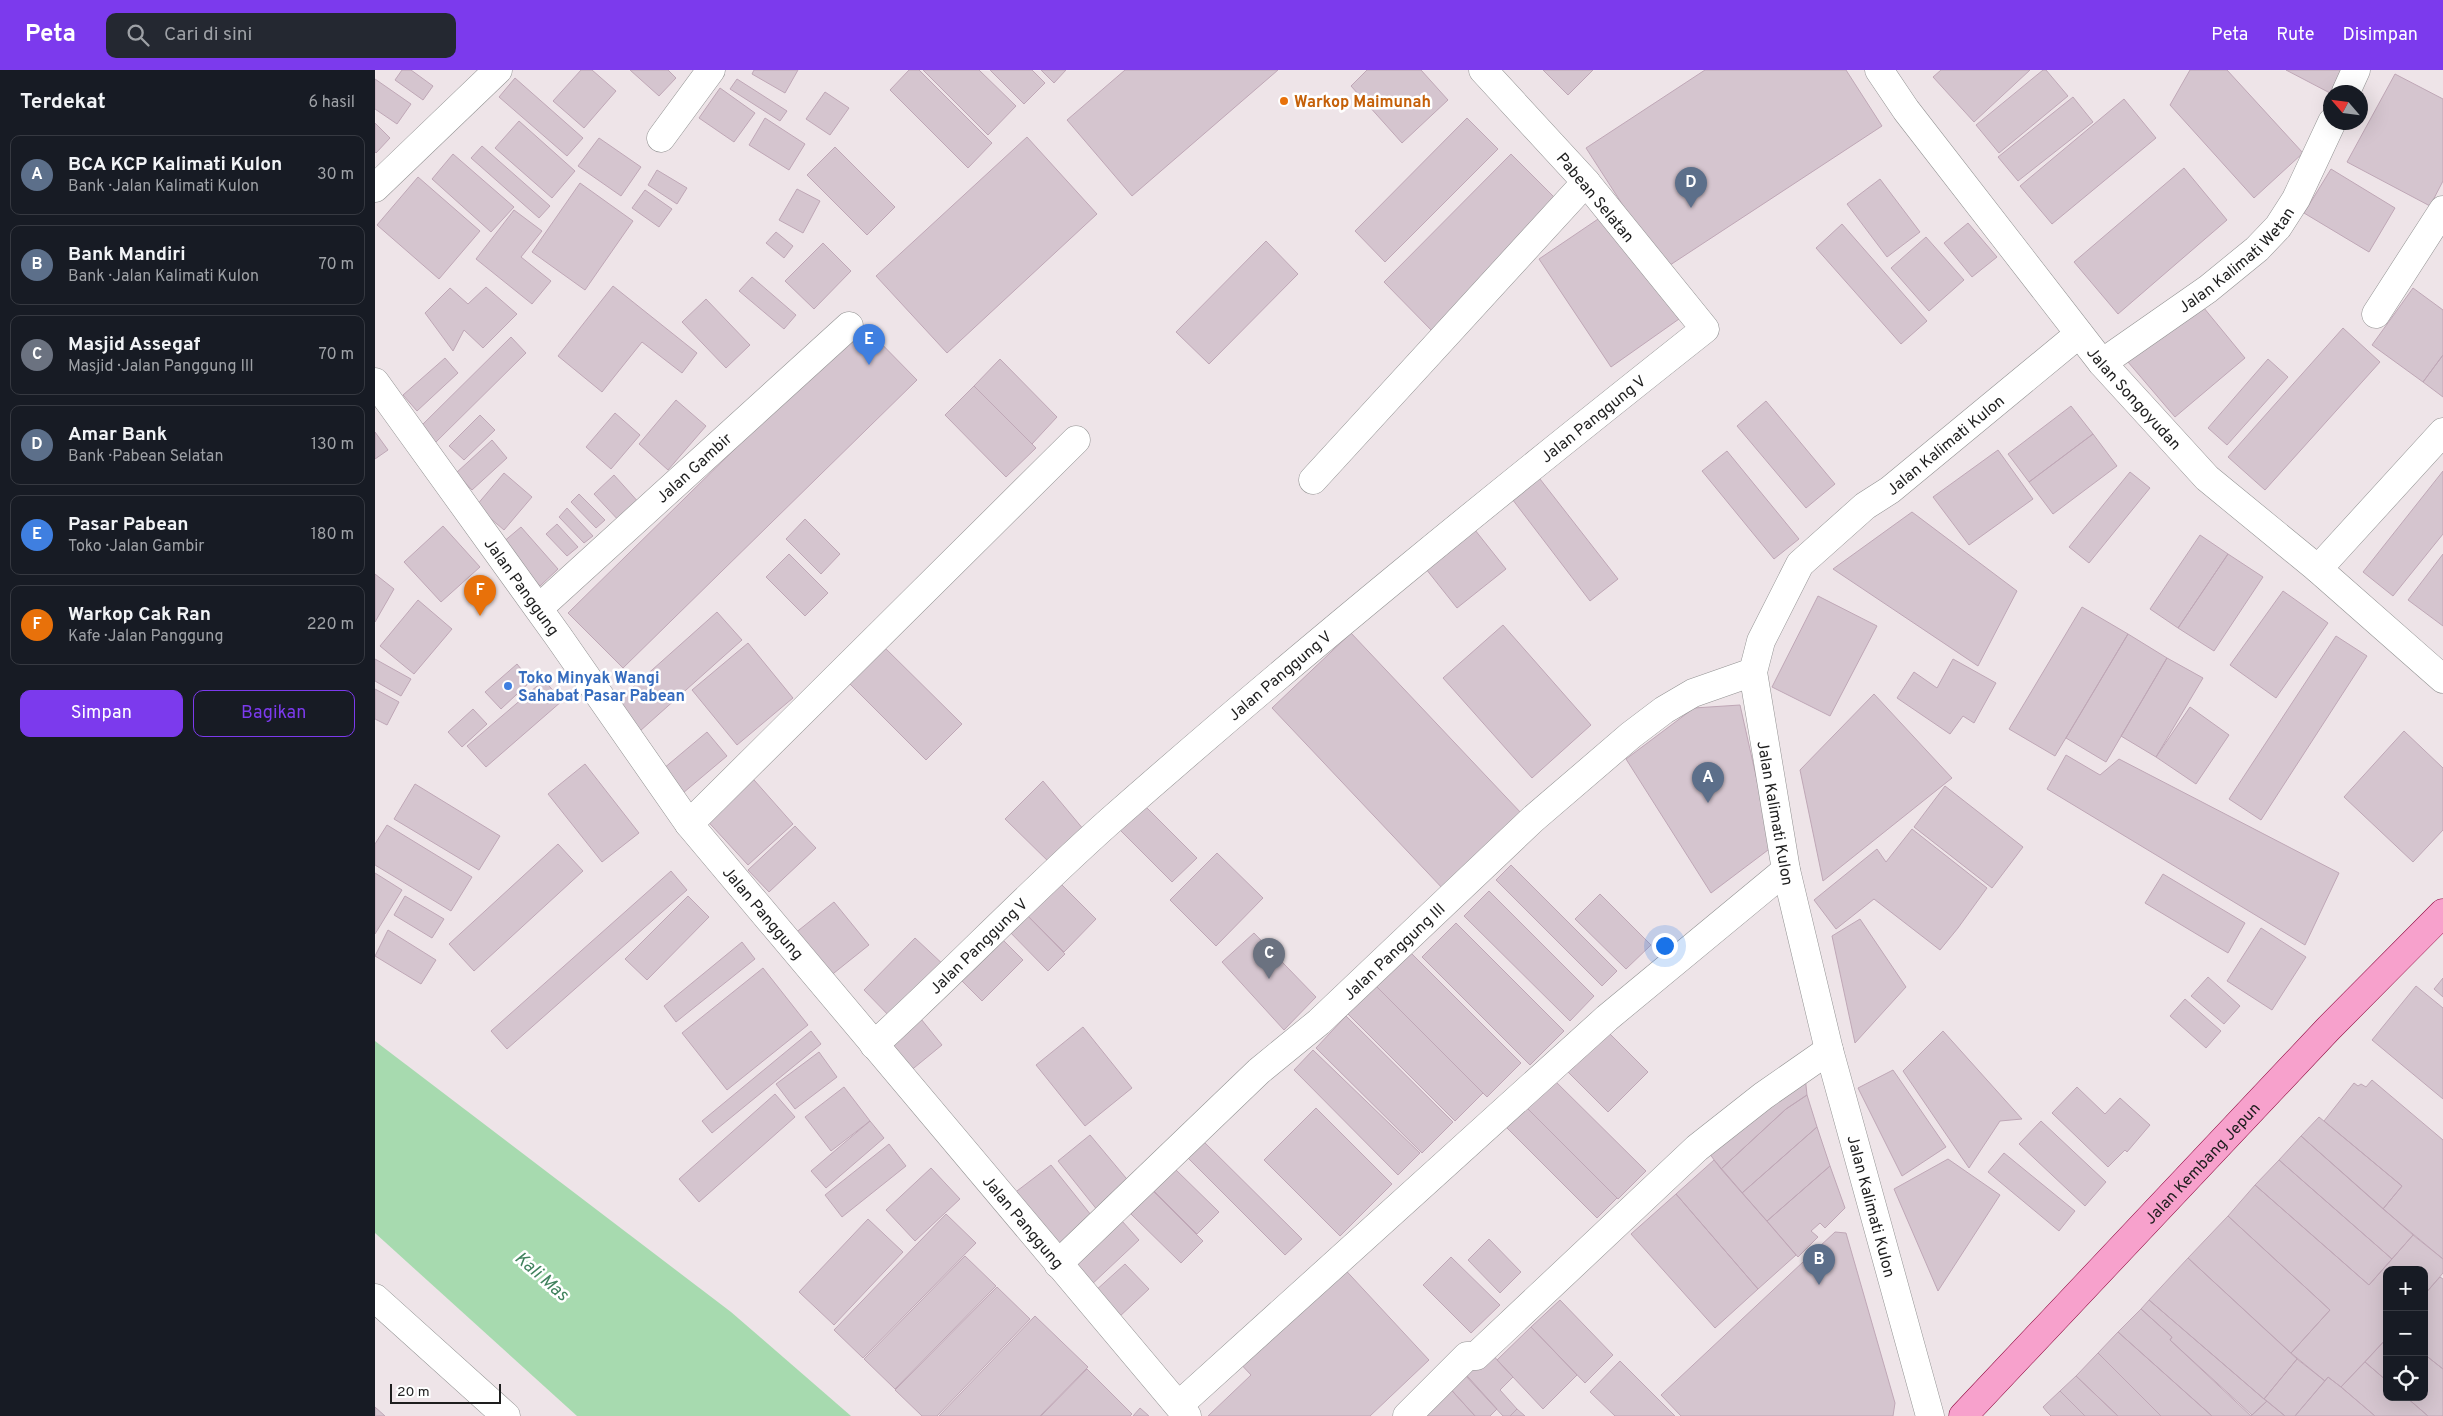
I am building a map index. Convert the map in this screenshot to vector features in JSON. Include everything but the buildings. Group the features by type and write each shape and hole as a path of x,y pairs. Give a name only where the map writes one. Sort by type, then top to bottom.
{"main road":[{"name":"Jalan Kembang Jepun","path":"1963,1416 2328,1029 2443,913"}],"street":[{"path":"375,188 498,70"},
{"path":"661,138 711,70"},
{"name":"Pabean Selatan","path":"1483,70 1586,182 1705,330"},
{"name":"Jalan Songoyudan","path":"1879,70 1906,110 2101,364 2207,478 2318,569 2443,679"},
{"path":"2349,85 2356,70"},
{"name":"Jalan Kalimati Wetan","path":"2101,364 2209,289 2257,249 2278,227 2296,199 2328,130"},
{"path":"1313,480 1586,182"},
{"path":"2376,314 2443,210"},
{"name":"Jalan Gambir","path":"539,608 849,326"},
{"name":"Jalan Panggung V","path":"874,1045 1109,822 1536,462 1705,330"},
{"name":"Jalan Kalimati Kulon","path":"1930,1416 1829,1050 1785,870 1753,672 1761,641 1800,564 1865,506 1890,490 2079,334"},
{"name":"Jalan Panggung","path":"375,382 539,608 689,824 1183,1410"},
{"path":"2318,569 2443,432"},
{"path":"689,824 1076,440"},
{"name":"Jalan Panggung III","path":"1058,1264 1259,1071 1319,1022 1533,819 1631,735 1664,710 1693,692 1753,672"},
{"path":"1183,1410 1607,1018 1785,870"},
{"path":"1407,1416 1467,1356 1476,1356 1697,1148 1763,1096 1829,1050"},
{"path":"375,1298 506,1416"}],"water":[{"name":"Kali Mas","path":"375,1041 731,1312 851,1416 577,1416 375,1233"}],"place":[{"name":"Warkop Maimunah","path":"1284,101"},
{"name":"Amar Bank","path":"1691,208"},
{"name":"Pasar Pabean","path":"869,365"},
{"name":"Warkop Cak Ran","path":"480,616"},
{"name":"Toko Minyak Wangi Sahabat Pasar Pabean","path":"508,686"},
{"name":"BCA KCP Kalimati Kulon","path":"1708,803"},
{"name":"Masjid Assegaf","path":"1269,979"},
{"name":"Bank Mandiri","path":"1819,1285"}]}
